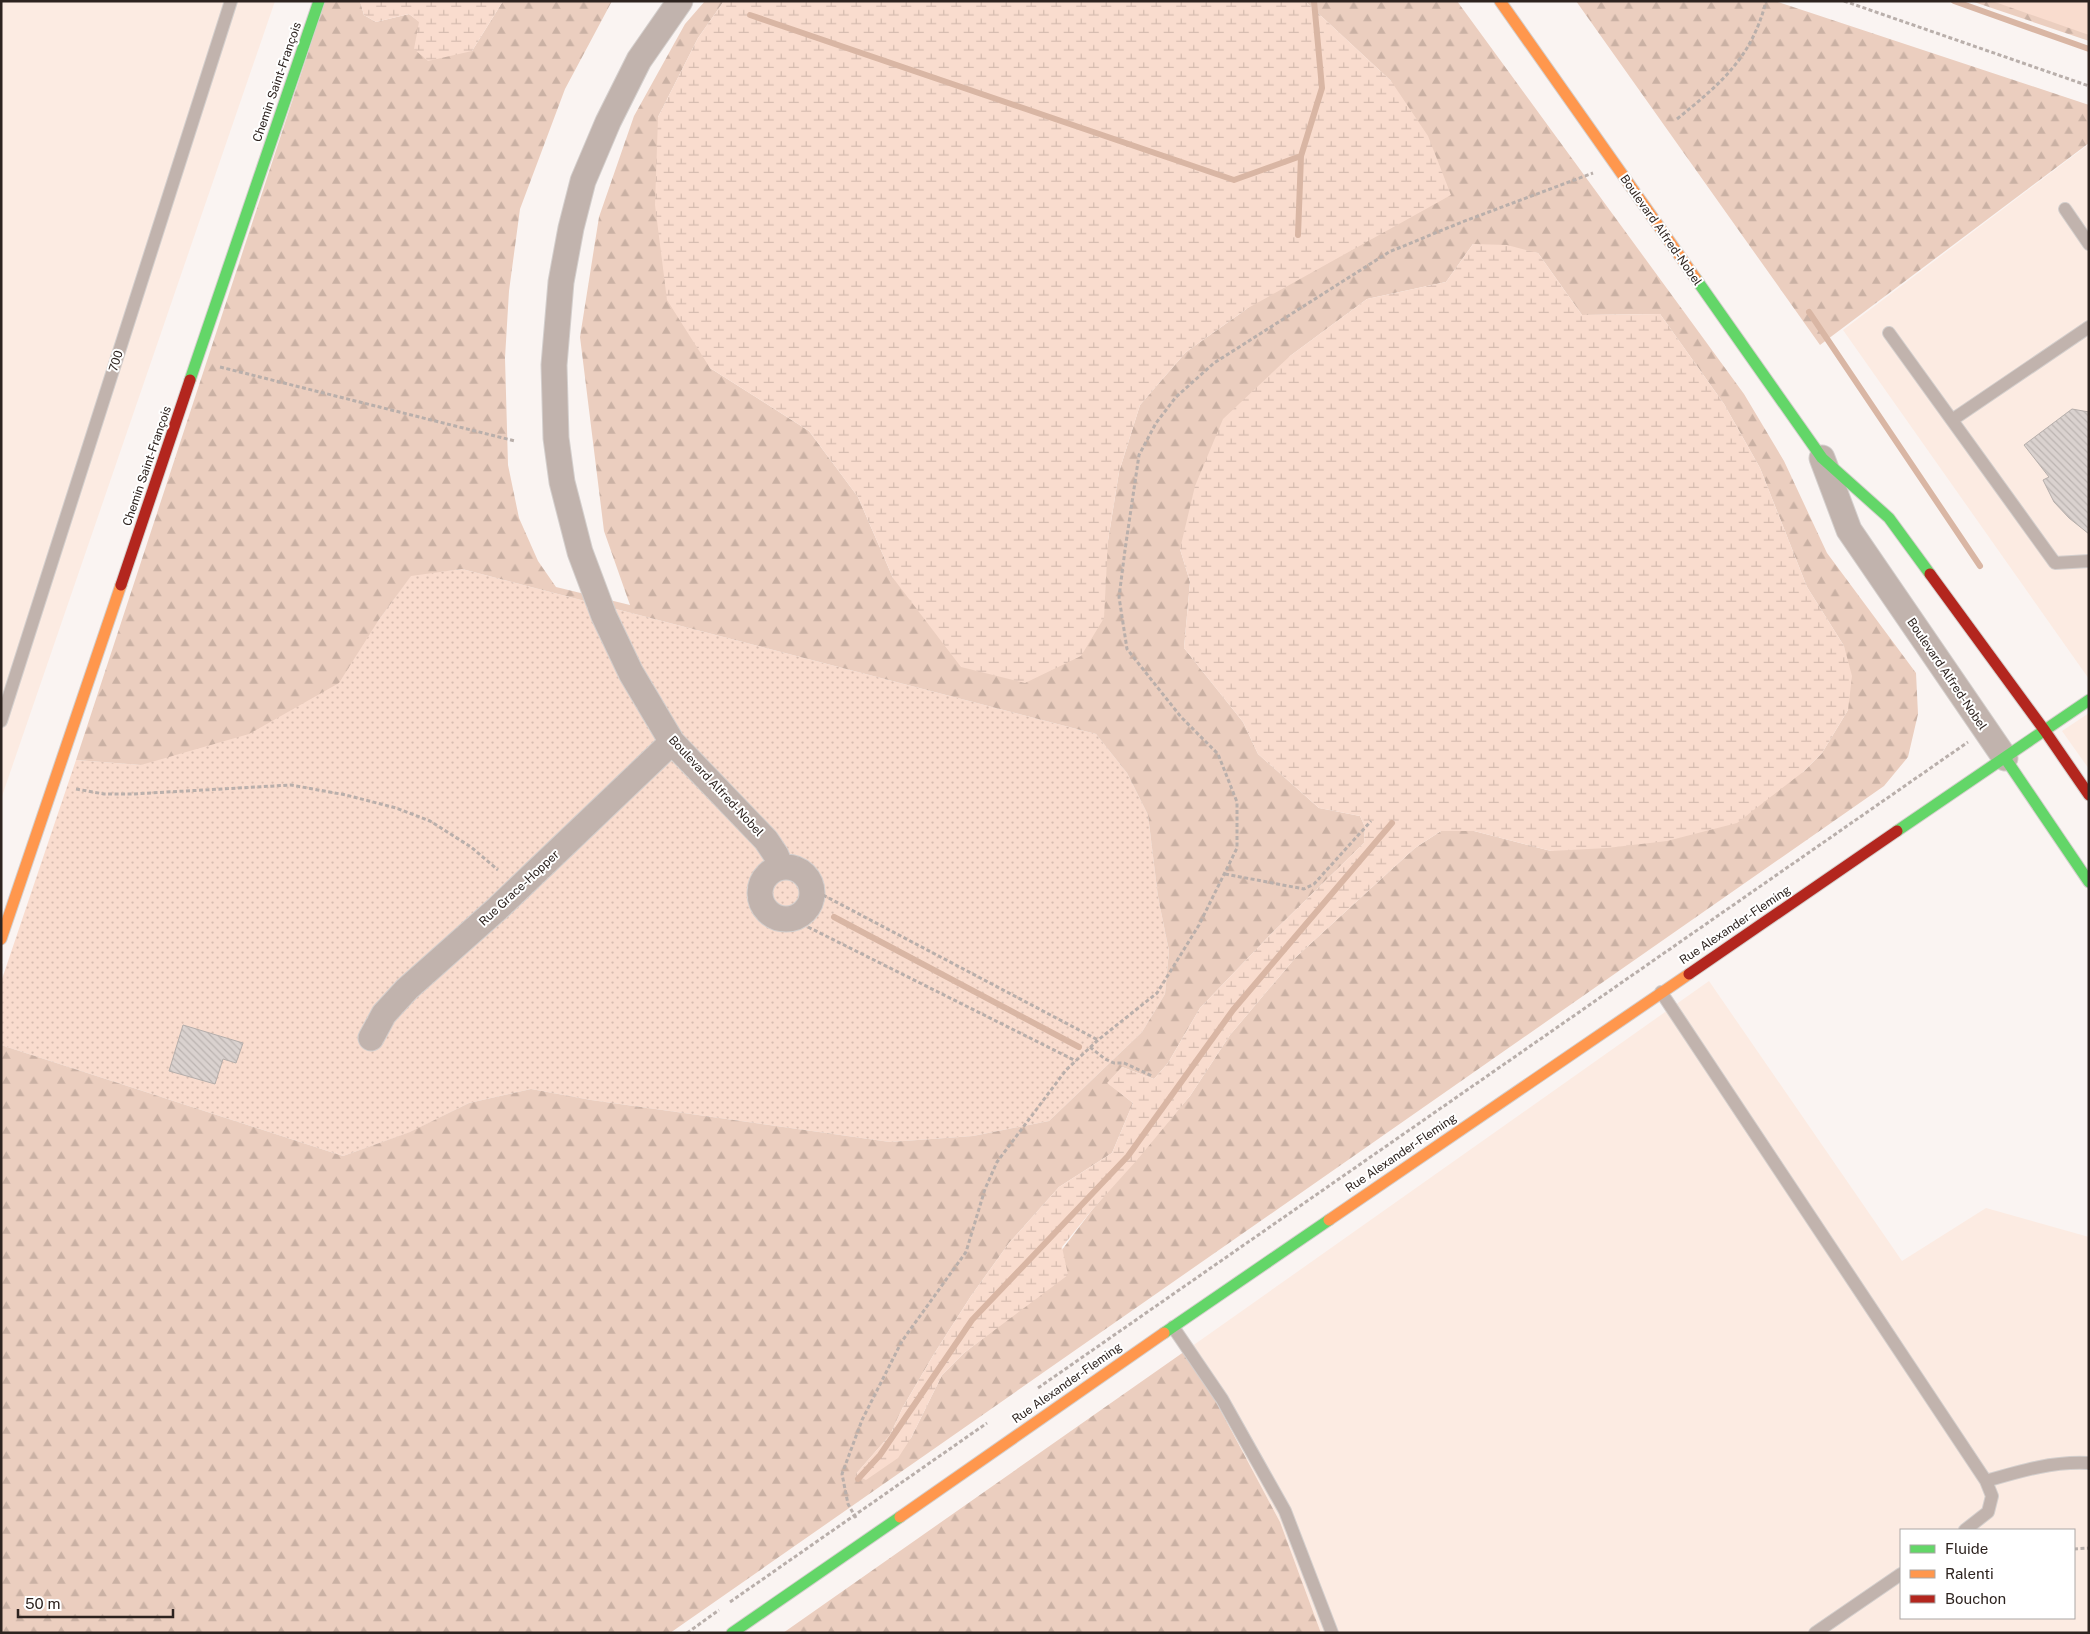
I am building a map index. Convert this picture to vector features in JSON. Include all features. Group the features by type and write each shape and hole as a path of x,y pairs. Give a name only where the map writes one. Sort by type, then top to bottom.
{"street":[{"name":"Chemin Saint-François","path":"1,939 319,1"},
{"name":"Boulevard Alfred-Nobel","path":"680,1 639,60 608,122 583,181 571,228 561,282 554,365 556,438 562,482 580,552 604,616 623,657 672,742 766,840 781,867"},
{"name":"Boulevard Alfred-Nobel","path":"1500,1 1822,458 1889,518 2045,731 2089,795"},
{"name":"Boulevard Alfred-Nobel","path":"1822,458 1848,530 2089,882"},
{"name":"Rue Alexander-Fleming","path":"732,1633 1172,1327 2089,700"},
{"name":"Rue Grace-Hopper","path":"371,1038 384,1014 407,989 497,909 672,742"}],"lane":[{"name":"700","path":"1,721 231,1"},
{"path":"2064,209 2089,244"},
{"path":"1952,420 2089,327"},
{"path":"1889,332 2056,563 2089,561"},
{"path":"1661,992 1986,1481 1992,1496 1988,1512 1966,1529"},
{"path":"1172,1327 1222,1399 1285,1511 1332,1633"},
{"path":"1986,1481 2029,1469 2069,1462 2089,1463"},
{"path":"1815,1633 1900,1575"}],"path":[{"path":"1676,119 1716,88 1728,74 1748,47 1760,23 1766,1"},
{"path":"1844,1 2089,86"},
{"path":"869,1537 848,1504 842,1474 862,1420 902,1342 966,1252 985,1189 997,1162 1066,1070 1098,1040 1157,993 1199,925 1238,848 1237,802 1218,754 1181,717 1127,649 1120,597 1125,550 1139,455 1156,423 1176,397 1214,363 1389,252 1462,222 1615,165"},
{"path":"197,361 516,441"},
{"name":"Rue Alexander-Fleming","path":"1038,1388 1975,737"},
{"path":"54,784 104,794 291,785 346,795 396,808 430,821 470,847 498,870"},
{"path":"1225,874 1304,889 1314,884 1371,821"},
{"path":"823,894 1098,1040"},
{"path":"808,926 1076,1061"},
{"path":"1090,1047 1105,1059 1114,1063 1124,1064 1152,1076"},
{"path":"686,1633 987,1423"},
{"path":"2075,1549 2089,1548"}],"shaded area":[{"path":"1,1 275,1 1,799"},
{"path":"2089,144 2089,679 1843,330"},
{"path":"2089,713 2089,769 2062,731"},
{"path":"1709,981 1902,1261 1986,1208 2089,1237 2089,1633 1321,1633 1280,1522 1188,1349"}],"green space":[{"path":"325,1 360,1 364,15 376,22 409,14 472,51 503,1 612,1 565,89 520,209 509,291 505,358 508,465 519,518 538,561 556,587 630,605 604,531 580,337 599,217 634,116 685,24 705,1 724,1 698,38 658,117 710,368 809,431 858,497 893,578 1108,541 1119,472 1140,405 1186,352 1248,308 1391,81 1305,1 1457,1 1744,394 1784,461 1827,553 1916,673 1918,714 1908,757 1884,786 670,1633 1,1633 1,1045 343,1156 410,1132 469,1103 531,1089 591,1100 890,1142 973,1136 1049,1121 1142,1032 1165,994 1169,951 1158,897 1148,815 1127,773 1096,734 462,569 411,576 378,621 339,683 249,734 141,765 76,760","holes":["1473,244 1538,253 1582,315 1660,314 1724,404 1760,468 1807,587 1844,646 1848,710 1822,753 1803,772 1551,851 1474,831 1441,831 1415,848 1296,957 1230,1035 1190,1096 1092,1210 1013,1315 964,1353 942,1375 911,1438 856,1474 890,1435 903,1407 934,1354 971,1296 1009,1243 1059,1187 1112,1153 1133,1103 1108,1083 1122,1067 1154,1079 1168,1063 1200,1008 1271,934 1364,843 1365,827 1360,816 1319,808 1258,754 1243,722 1184,648 1190,582 1180,549 1290,356 1367,299 1446,282"]},
{"path":"360,1 503,1 472,51 428,61 414,49 419,22 409,14 376,22 364,15"},
{"path":"724,1 1305,1 1391,81 1428,136 1451,195 1248,308 1186,352 1140,405 1119,472 1108,541 1104,618 1081,656 1025,683 961,667 893,578 858,497 809,431 710,368 667,300 655,205 658,117 698,38"},
{"path":"1576,1 1775,1 2089,105 2089,143 1820,345"},
{"path":"1971,1 2089,1 2089,41"},
{"path":"1992,1 2089,1 2089,35"},
{"path":"1473,244 1507,245 1538,253 1582,315 1660,314 1724,404 1760,468 1807,587 1844,646 1852,676 1848,710 1822,753 1803,772 1737,823 1667,841 1607,848 1551,851 1474,831 1441,831 1415,848 1296,957 1230,1035 1190,1096 1062,1247 1068,1275 964,1353 942,1375 911,1438 898,1458 866,1480 855,1475 890,1435 903,1407 934,1354 971,1296 1009,1243 1059,1187 1112,1153 1133,1103 1107,1083 1122,1067 1154,1079 1168,1063 1200,1008 1271,934 1364,843 1365,827 1360,816 1319,808 1258,754 1243,722 1184,648 1190,582 1180,549 1195,486 1223,419 1290,356 1367,299 1446,282"},
{"path":"462,569 1096,734 1127,773 1148,815 1158,897 1169,951 1165,994 1142,1032 1049,1121 973,1136 890,1142 591,1100 531,1089 469,1103 411,1132 343,1156 1,1045 1,982 76,760 141,765 378,621 411,575"},
{"path":"1188,1349 1280,1522 1321,1633 783,1633"}],"building":[{"path":"2072,409 2089,412 2089,534 2069,518 2054,502 2043,480 2049,477 2024,445"},
{"path":"183,1025 243,1043 236,1063 223,1059 215,1084 169,1071"}],"waterway":[{"path":"1298,235 1301,156 1322,88 1314,1"},
{"path":"1954,1 2089,49"},
{"path":"750,15 1234,180 1301,156"},
{"path":"1809,312 1980,566"},
{"path":"858,1479 880,1455 972,1320 1128,1156 1233,1010 1392,823"},
{"path":"834,917 1079,1047"}],"traffic: fast":[{"path":"190,380 319,1"},
{"path":"1696,279 1822,458 1889,518 1930,574"},
{"path":"1897,831 2089,700"},
{"path":"2005,758 2089,882"},
{"path":"1164,1333 1329,1220"},
{"path":"732,1633 900,1517"}],"traffic: slow":[{"path":"1500,1 1696,279"},
{"path":"1,939 121,585"},
{"path":"1329,1220 1689,974"},
{"path":"900,1517 1164,1333"}],"traffic: jam":[{"path":"121,585 190,380"},
{"path":"1930,574 2045,731 2089,795"},
{"path":"1689,974 1897,831"}]}
